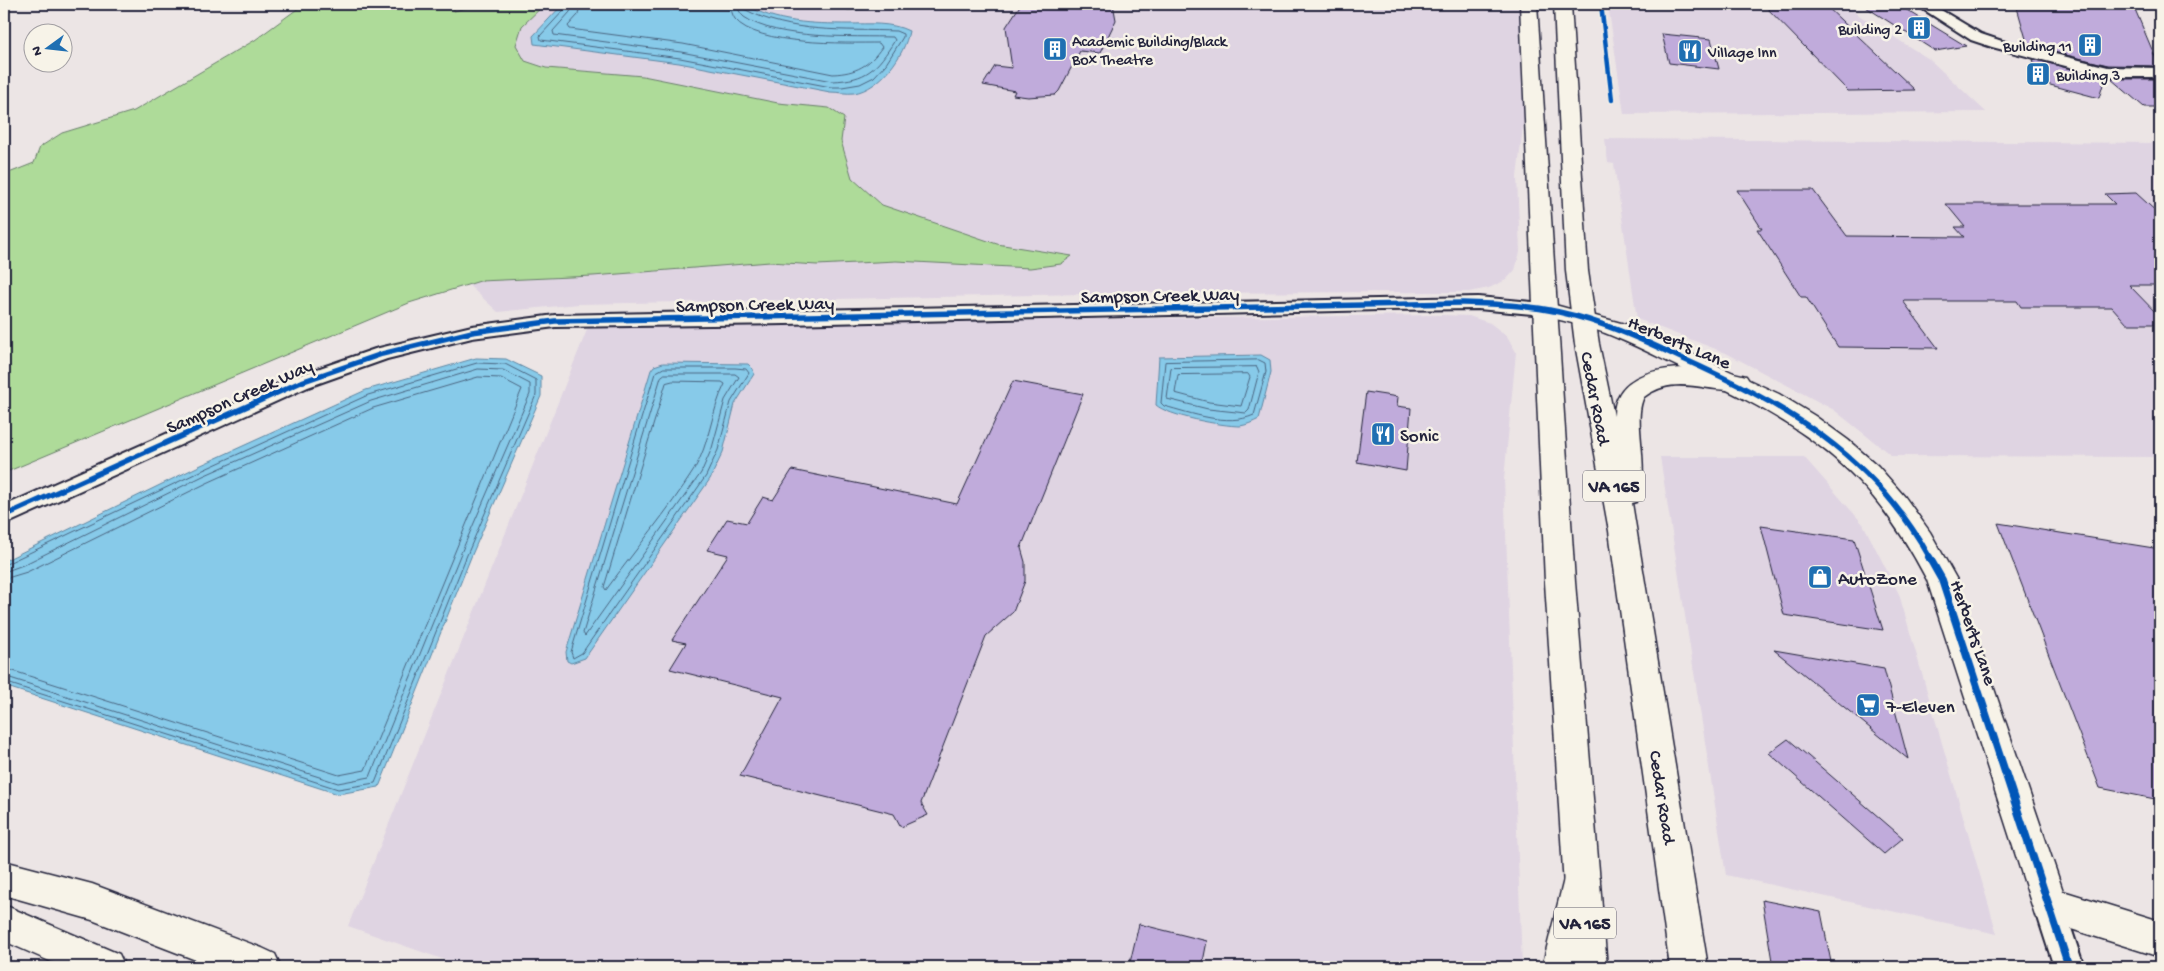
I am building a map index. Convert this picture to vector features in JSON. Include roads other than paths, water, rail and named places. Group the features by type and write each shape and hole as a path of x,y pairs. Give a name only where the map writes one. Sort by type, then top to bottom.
{"main road":[{"name":"VA 165","path":"1528,4 1560,582 1588,967"},
{"name":"Cedar Road","path":"1562,4 1576,262 1584,319 1623,531 1689,967"},
{"name":"Herberts Lane","path":"1544,309 1624,332 1737,382 1823,432 1852,457 1906,516 1926,546 1942,580 2049,904"},
{"path":"1623,531 1629,446 1626,415 1632,393 1643,384 1666,378 1696,377 1737,382"},
{"path":"4,878 92,902 262,967"},
{"path":"1561,967 1582,879"},
{"path":"2049,904 2160,939"},
{"path":"4,923 106,967"}],"street":[{"path":"1922,4 1976,36 1991,42 2108,72 2160,73"},
{"name":"Sampson Creek Way","path":"4,516 301,382 414,346 513,326 555,321 785,318 1380,304 1478,303 1544,309"},
{"name":"Herberts Lane","path":"2049,904 2069,967"}],"water":[{"path":"563,4 744,4 781,19 822,24 880,24 895,26 909,31 907,40 897,60 890,70 873,85 854,93 830,92 679,63 534,44 533,36"},
{"path":"1261,355 1270,360 1271,372 1259,419 1240,426 1221,424 1172,413 1156,405 1159,357"},
{"path":"476,358 506,359 541,376 541,396 471,557 379,787 338,794 4,686 4,561 199,466 366,390"},
{"path":"663,363 748,364 753,369 754,374 735,404 723,452 710,479 585,658 571,663 567,661 566,652 651,370 654,366"}],"place":[{"name":"Building 2","path":"1919,28"},
{"name":"Building 11","path":"2090,45"},
{"name":"Academic Building/Black Box Theatre","path":"1055,49"},
{"name":"Village Inn","path":"1690,51"},
{"name":"Building 3","path":"2038,74"},
{"name":"Sonic","path":"1383,434"},
{"name":"AutoZone","path":"1820,577"},
{"name":"7-Eleven","path":"1868,705"}]}
